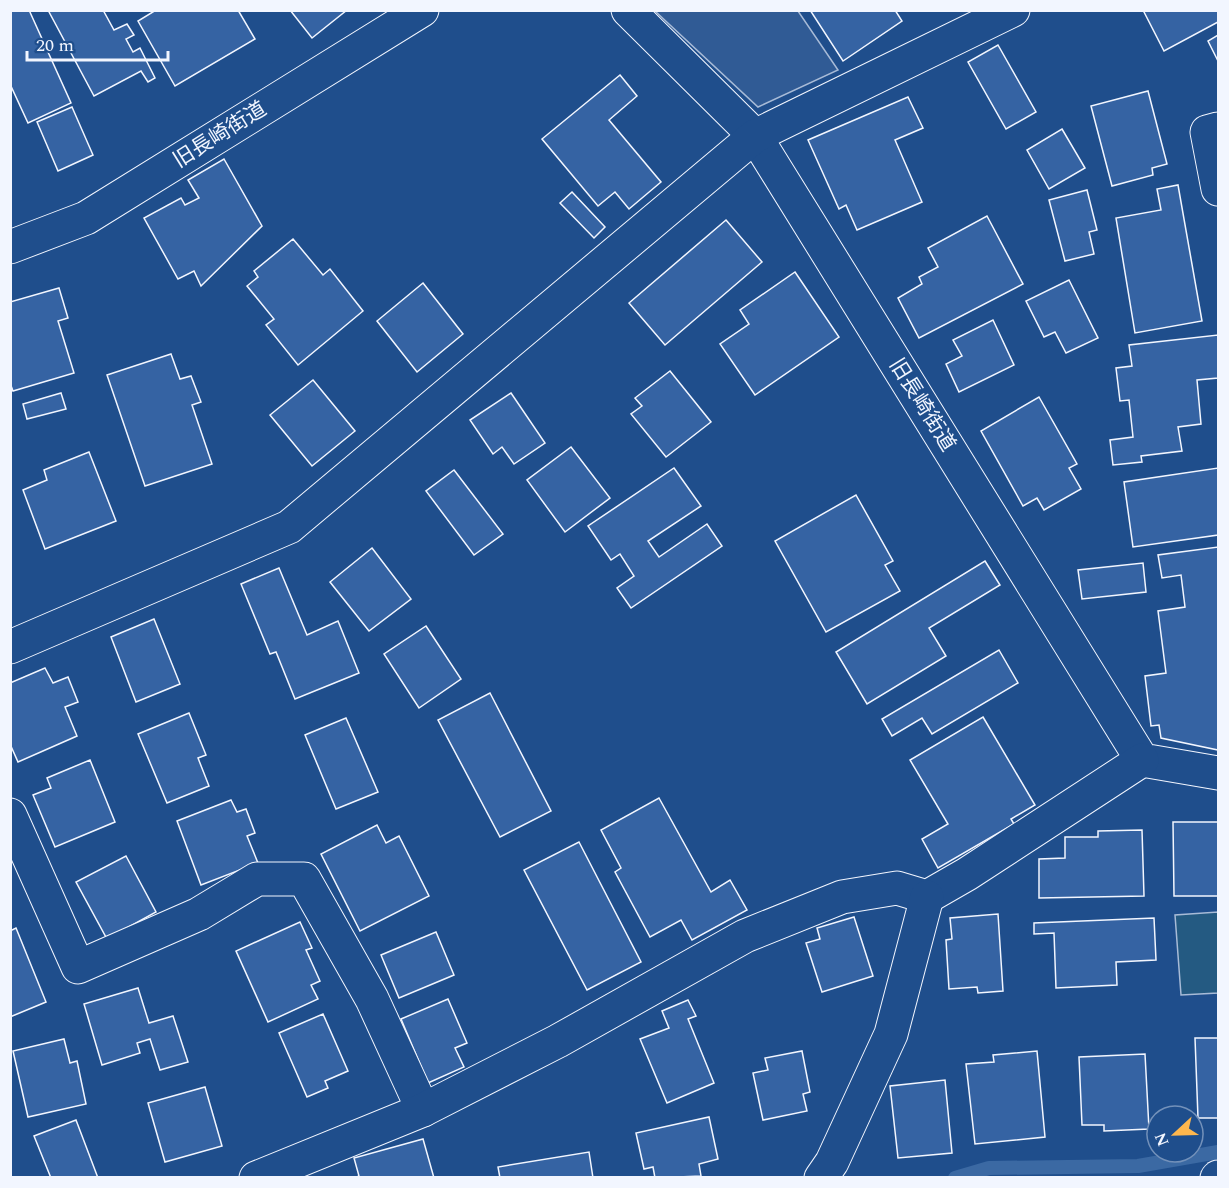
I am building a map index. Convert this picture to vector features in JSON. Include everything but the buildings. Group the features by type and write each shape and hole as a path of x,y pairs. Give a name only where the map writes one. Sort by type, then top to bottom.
{"street":[{"name":"旧長崎街道","path":"10,247 86,218 422,10"},
{"name":"旧長崎街道","path":"628,10 755,136 1142,760"},
{"path":"10,647 289,527 755,136 1013,10"},
{"path":"1218,129 1207,132 1218,189"},
{"path":"820,1178 832,1162 891,1034 927,897 967,874 1142,760 1218,773"},
{"path":"10,815 78,967 199,914 256,879 304,879 372,999 423,1110"},
{"path":"256,1178 423,1110 558,1041 746,936 842,897 897,888 927,897"}],"shaded area":[{"path":"655,11 798,11 838,70 758,107"},
{"path":"1218,912 1218,993 1181,995 1175,915"}],"waterway":[{"path":"955,1178 989,1168 1138,1166 1218,1152"}]}
